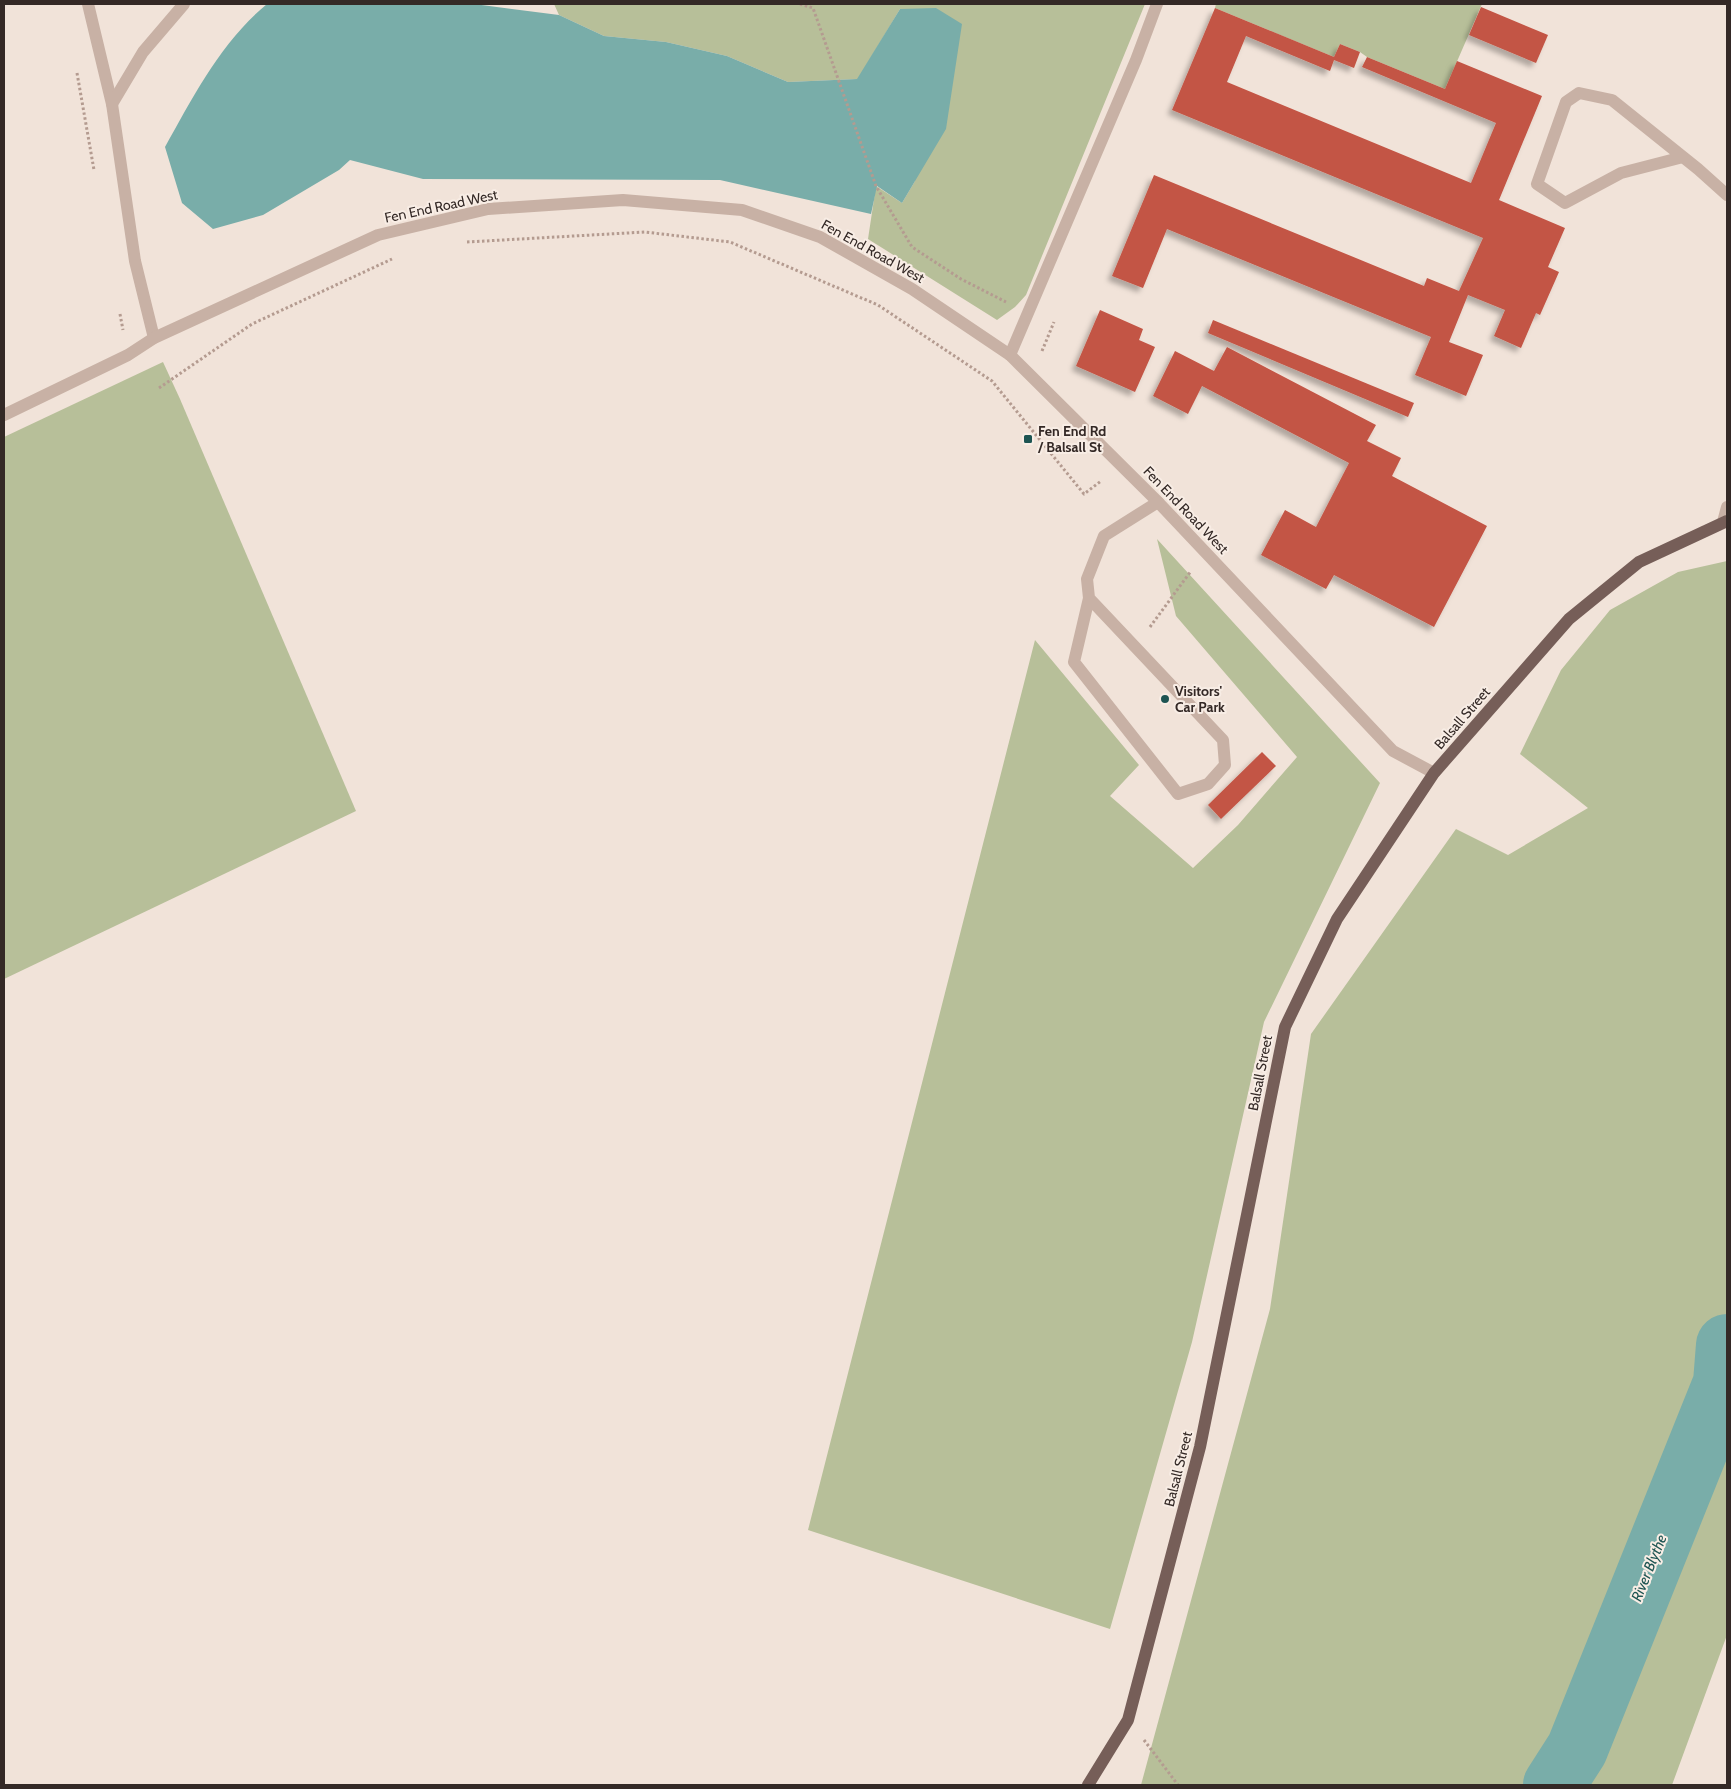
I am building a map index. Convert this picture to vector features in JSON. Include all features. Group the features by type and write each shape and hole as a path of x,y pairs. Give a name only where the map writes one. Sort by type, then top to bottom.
{"main road":[{"name":"Balsall Street","path":"1088,1785 1128,1720 1200,1447 1285,1028 1337,919 1434,773 1569,619 1639,562 1725,521"}],"street":[{"path":"88,4 112,104 135,261 154,338"},
{"path":"112,104 143,52 184,4"},
{"path":"1010,355 1026,313 1136,60 1157,4"},
{"path":"1683,157 1621,173 1565,203 1537,184 1566,102 1579,93 1612,100 1683,157 1727,195"},
{"name":"Fen End Road West","path":"4,415 128,355 154,338 378,235 488,209 623,200 742,210 820,237 912,289 1010,355 1158,502 1393,751 1434,773"},
{"path":"1089,598 1223,740 1225,765 1208,784 1178,794 1074,662 1089,598 1088,579 1104,536 1158,502"},
{"path":"1725,521 1727,507"}],"path":[{"path":"800,4 813,8 876,186 912,246 960,279 1026,313"},
{"path":"463,242 645,232 730,242 878,305 992,381 1084,494 1122,466"},
{"path":"159,388 252,324 399,256"},
{"path":"1136,648 1205,552"},
{"path":"1128,1720 1178,1785"}],"green space":[{"path":"554,4 1145,4 1026,295 1015,307 997,320 868,239 876,186 902,203 915,181 900,9 858,79 788,82 727,56 666,42 604,36 559,15"},
{"path":"1216,4 1482,4 1445,89 1340,44 1334,57 1215,8"},
{"path":"163,362 356,811 4,979 4,437"},
{"path":"1157,539 1380,783 1264,1022 1192,1342 1110,1629 808,1530 1035,640 1139,765 1110,796 1193,868 1238,825 1297,757 1176,616"},
{"path":"1727,561 1727,1635 1672,1785 1141,1785 1270,1309 1311,1034 1456,829 1508,855 1588,808 1520,754 1561,670 1610,610 1678,572"}],"water":[{"path":"267,4 474,4 559,15 604,36 666,42 727,56 788,82 857,79 900,9 936,8 962,24 946,129 902,203 877,186 871,214 720,180 423,179 350,160 339,170 263,215 213,229 182,203 165,147 198,89 222,52"}],"building":[{"path":"1481,7 1548,35 1536,63 1469,35"},
{"path":"1215,8 1334,57 1340,44 1360,52 1354,68 1334,60 1330,71 1246,36 1227,82 1471,183 1496,123 1362,67 1367,57 1445,89 1457,61 1542,96 1499,200 1565,228 1548,267 1559,272 1540,315 1536,313 1521,348 1494,336 1505,310 1468,295 1449,342 1483,355 1466,396 1415,375 1431,337 1167,229 1143,288 1112,276 1154,175 1424,286 1427,278 1459,291 1483,238 1172,110"},
{"path":"1100,310 1143,329 1139,340 1155,347 1135,392 1076,366"},
{"path":"1213,320 1414,403 1408,417 1208,333"},
{"path":"1227,347 1376,425 1367,441 1401,458 1392,476 1487,526 1434,627 1334,575 1326,589 1261,555 1285,510 1316,527 1349,463 1202,386 1188,414 1153,396 1175,351 1214,371"},
{"path":"1262,752 1276,766 1221,819 1208,805"}],"waterway":[{"name":"River Blythe","path":"1554,1785 1577,1749 1724,1383 1727,1345"}],"place":[{"name":"Fen End Rd / Balsall St","path":"1028,439"},
{"name":"Visitors' Car Park","path":"1165,699"}]}
